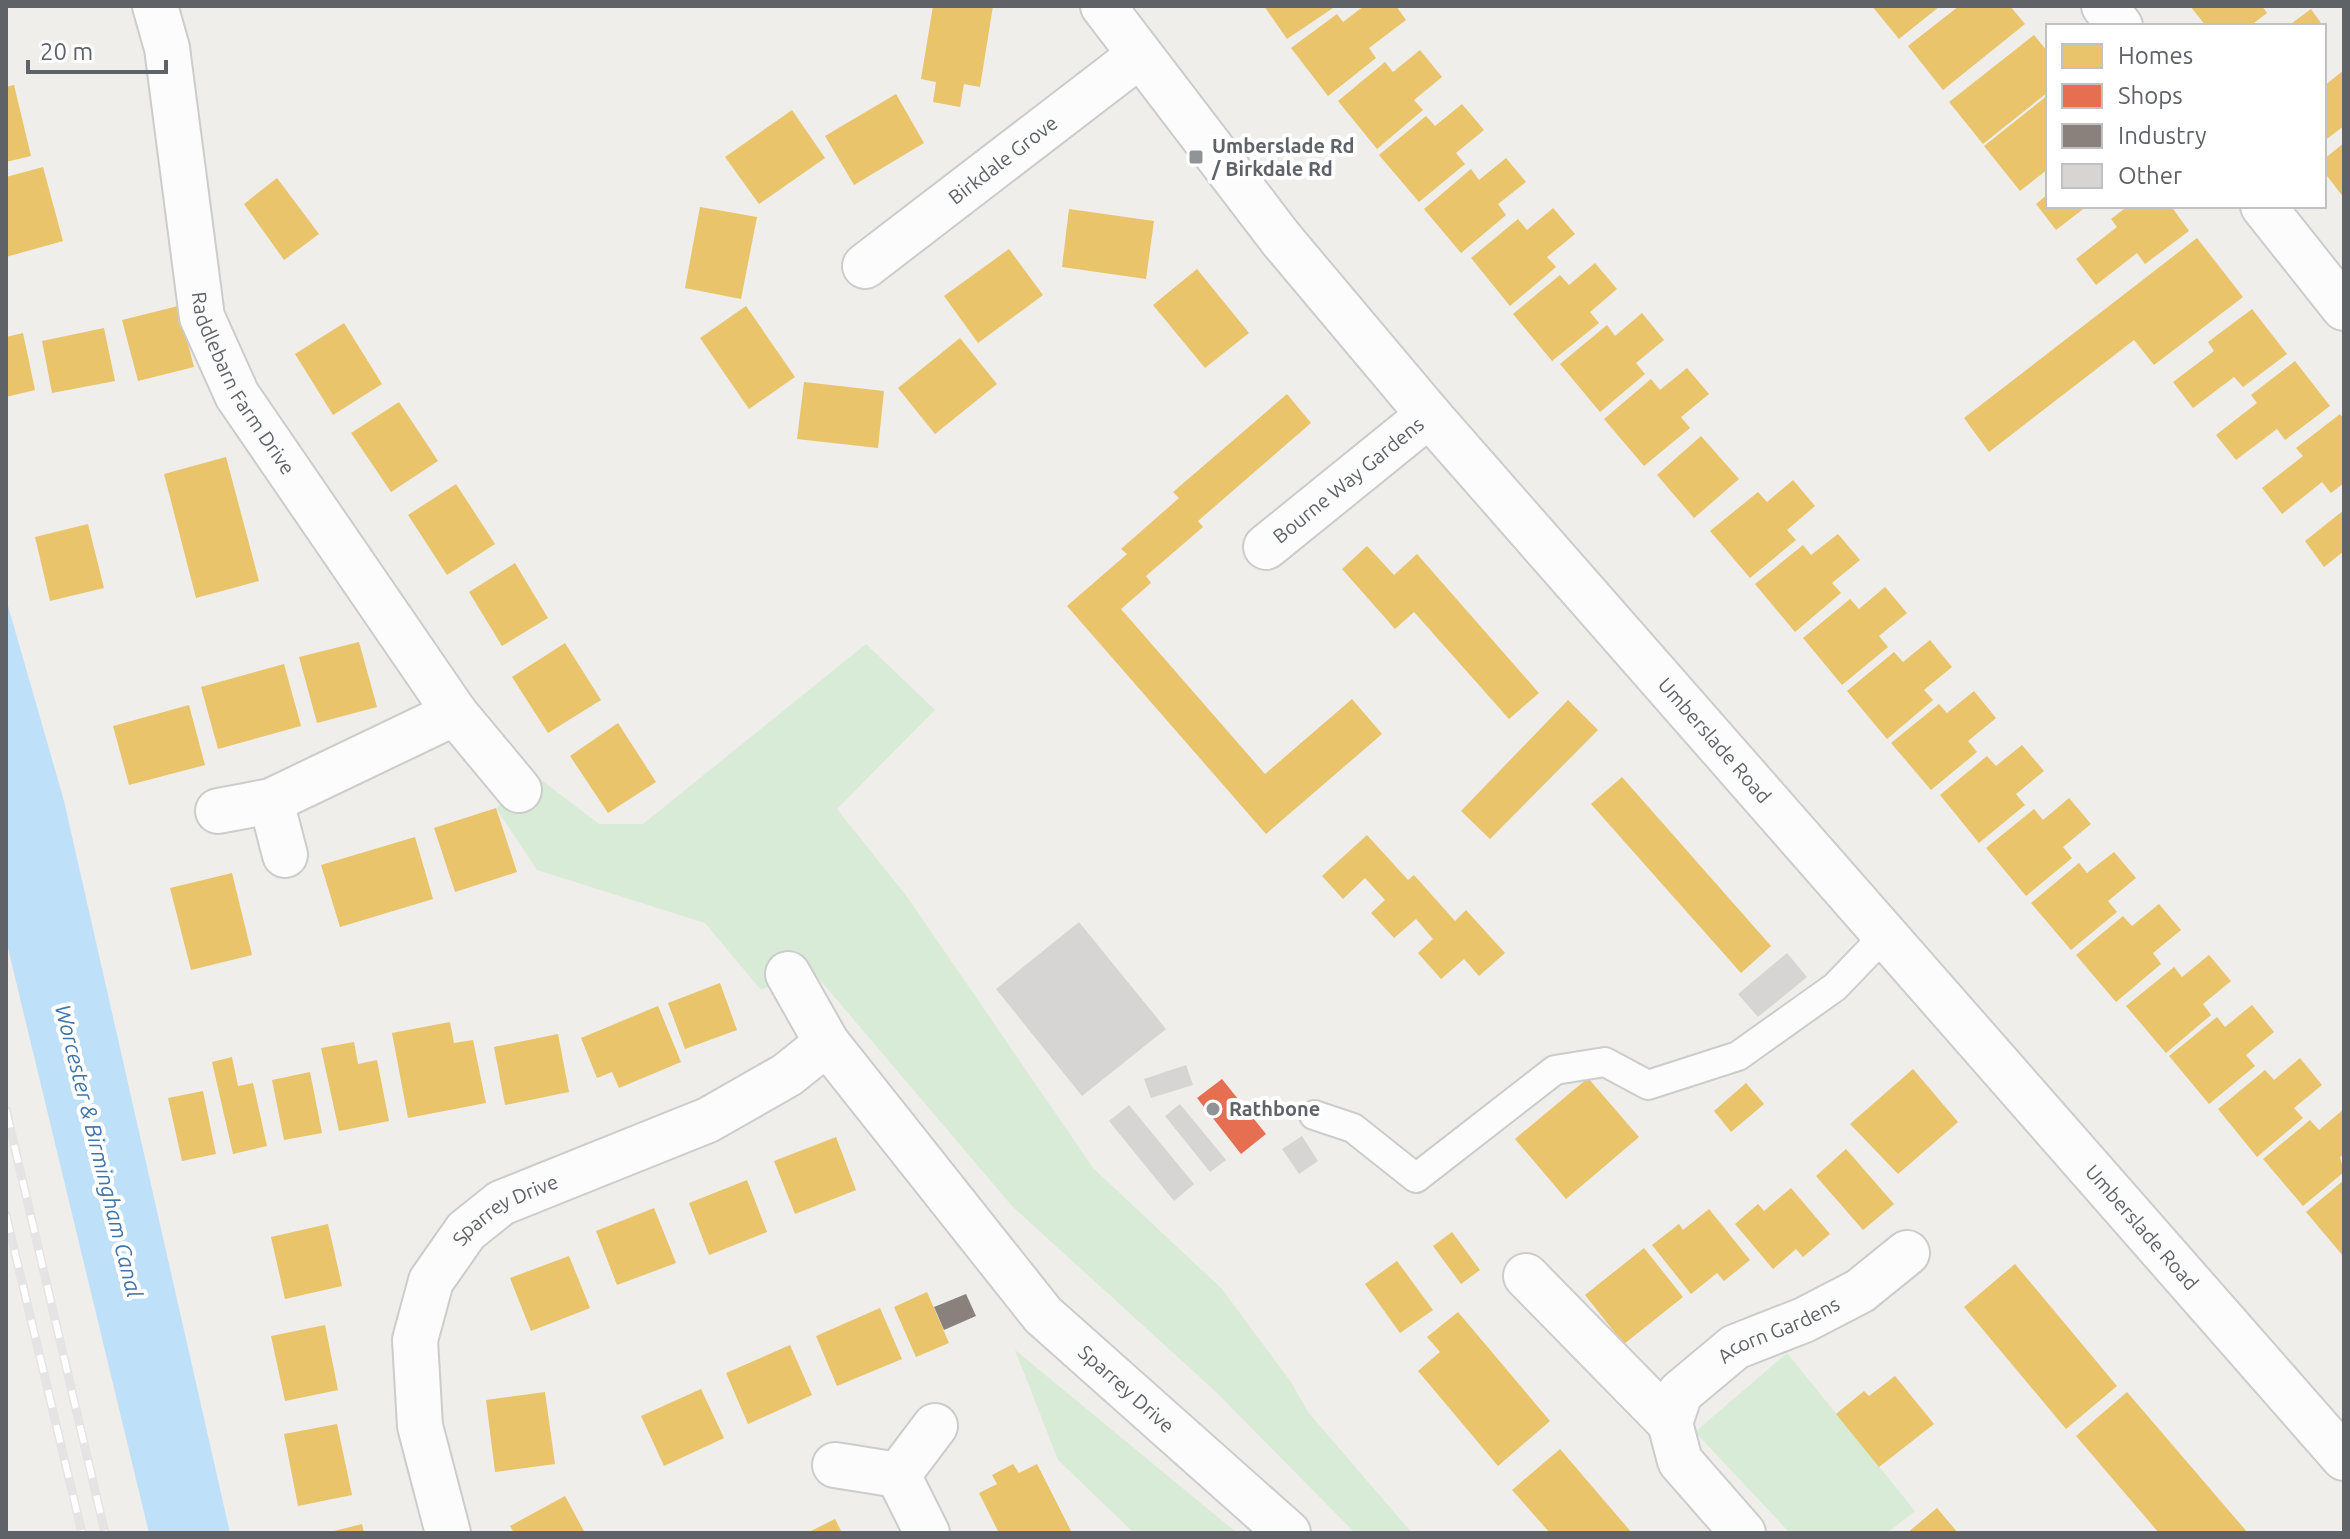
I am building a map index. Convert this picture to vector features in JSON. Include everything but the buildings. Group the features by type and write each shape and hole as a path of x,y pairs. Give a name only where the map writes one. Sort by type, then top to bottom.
{"street":[{"name":"Raddlebarn Farm Drive","path":"155,6 167,48 202,317 237,395 455,713 519,790"},
{"name":"Umberslade Road","path":"1103,6 1281,239 1429,415 2344,1458"},
{"path":"2104,6 2118,24"},
{"name":"Birkdale Grove","path":"865,266 1140,55"},
{"path":"2265,208 2344,308"},
{"name":"Bourne Way Gardens","path":"1266,547 1429,415"},
{"path":"218,811 271,801 455,713"},
{"path":"271,801 285,855"},
{"name":"Sparrey Drive","path":"788,974 827,1043 1043,1315 1288,1533"},
{"name":"Sparrey Drive","path":"448,1533 420,1426 415,1340 431,1281 466,1231 501,1203 708,1120 787,1075 827,1043"},
{"name":"Acorn Gardens","path":"1670,1423 1680,1393 1735,1347 1804,1320 1860,1291 1907,1253"},
{"path":"1526,1276 1670,1423 1680,1461 1743,1533"},
{"path":"898,1475 935,1426"},
{"path":"835,1465 898,1475"},
{"path":"898,1475 927,1533"}],"lane":[{"path":"1314,1115 1353,1128 1416,1178 1555,1070 1605,1062 1648,1085 1738,1056 1835,987 1884,936"}],"green space":[{"path":"866,644 935,710 837,809 908,898 1093,1168 1222,1289 1291,1382 1308,1412 1412,1533 1355,1533 1215,1391 1012,1206 809,967 761,990 705,923 537,870 496,808 540,779 599,824 643,824"},
{"path":"1015,1350 1237,1533 1134,1533 1058,1460"},
{"path":"1787,1353 1915,1511 1887,1533 1790,1533 1695,1432"}],"water":[{"name":"Worcester & Birmingham Canal","path":"6,599 64,801 230,1533 149,1533 6,940"}],"railway":[{"path":"6,1110 105,1533"},
{"path":"6,1215 82,1533"}],"place":[{"name":"Umberslade Rd / Birkdale Rd","path":"1196,157"},
{"name":"Rathbone","path":"1213,1109"}]}
